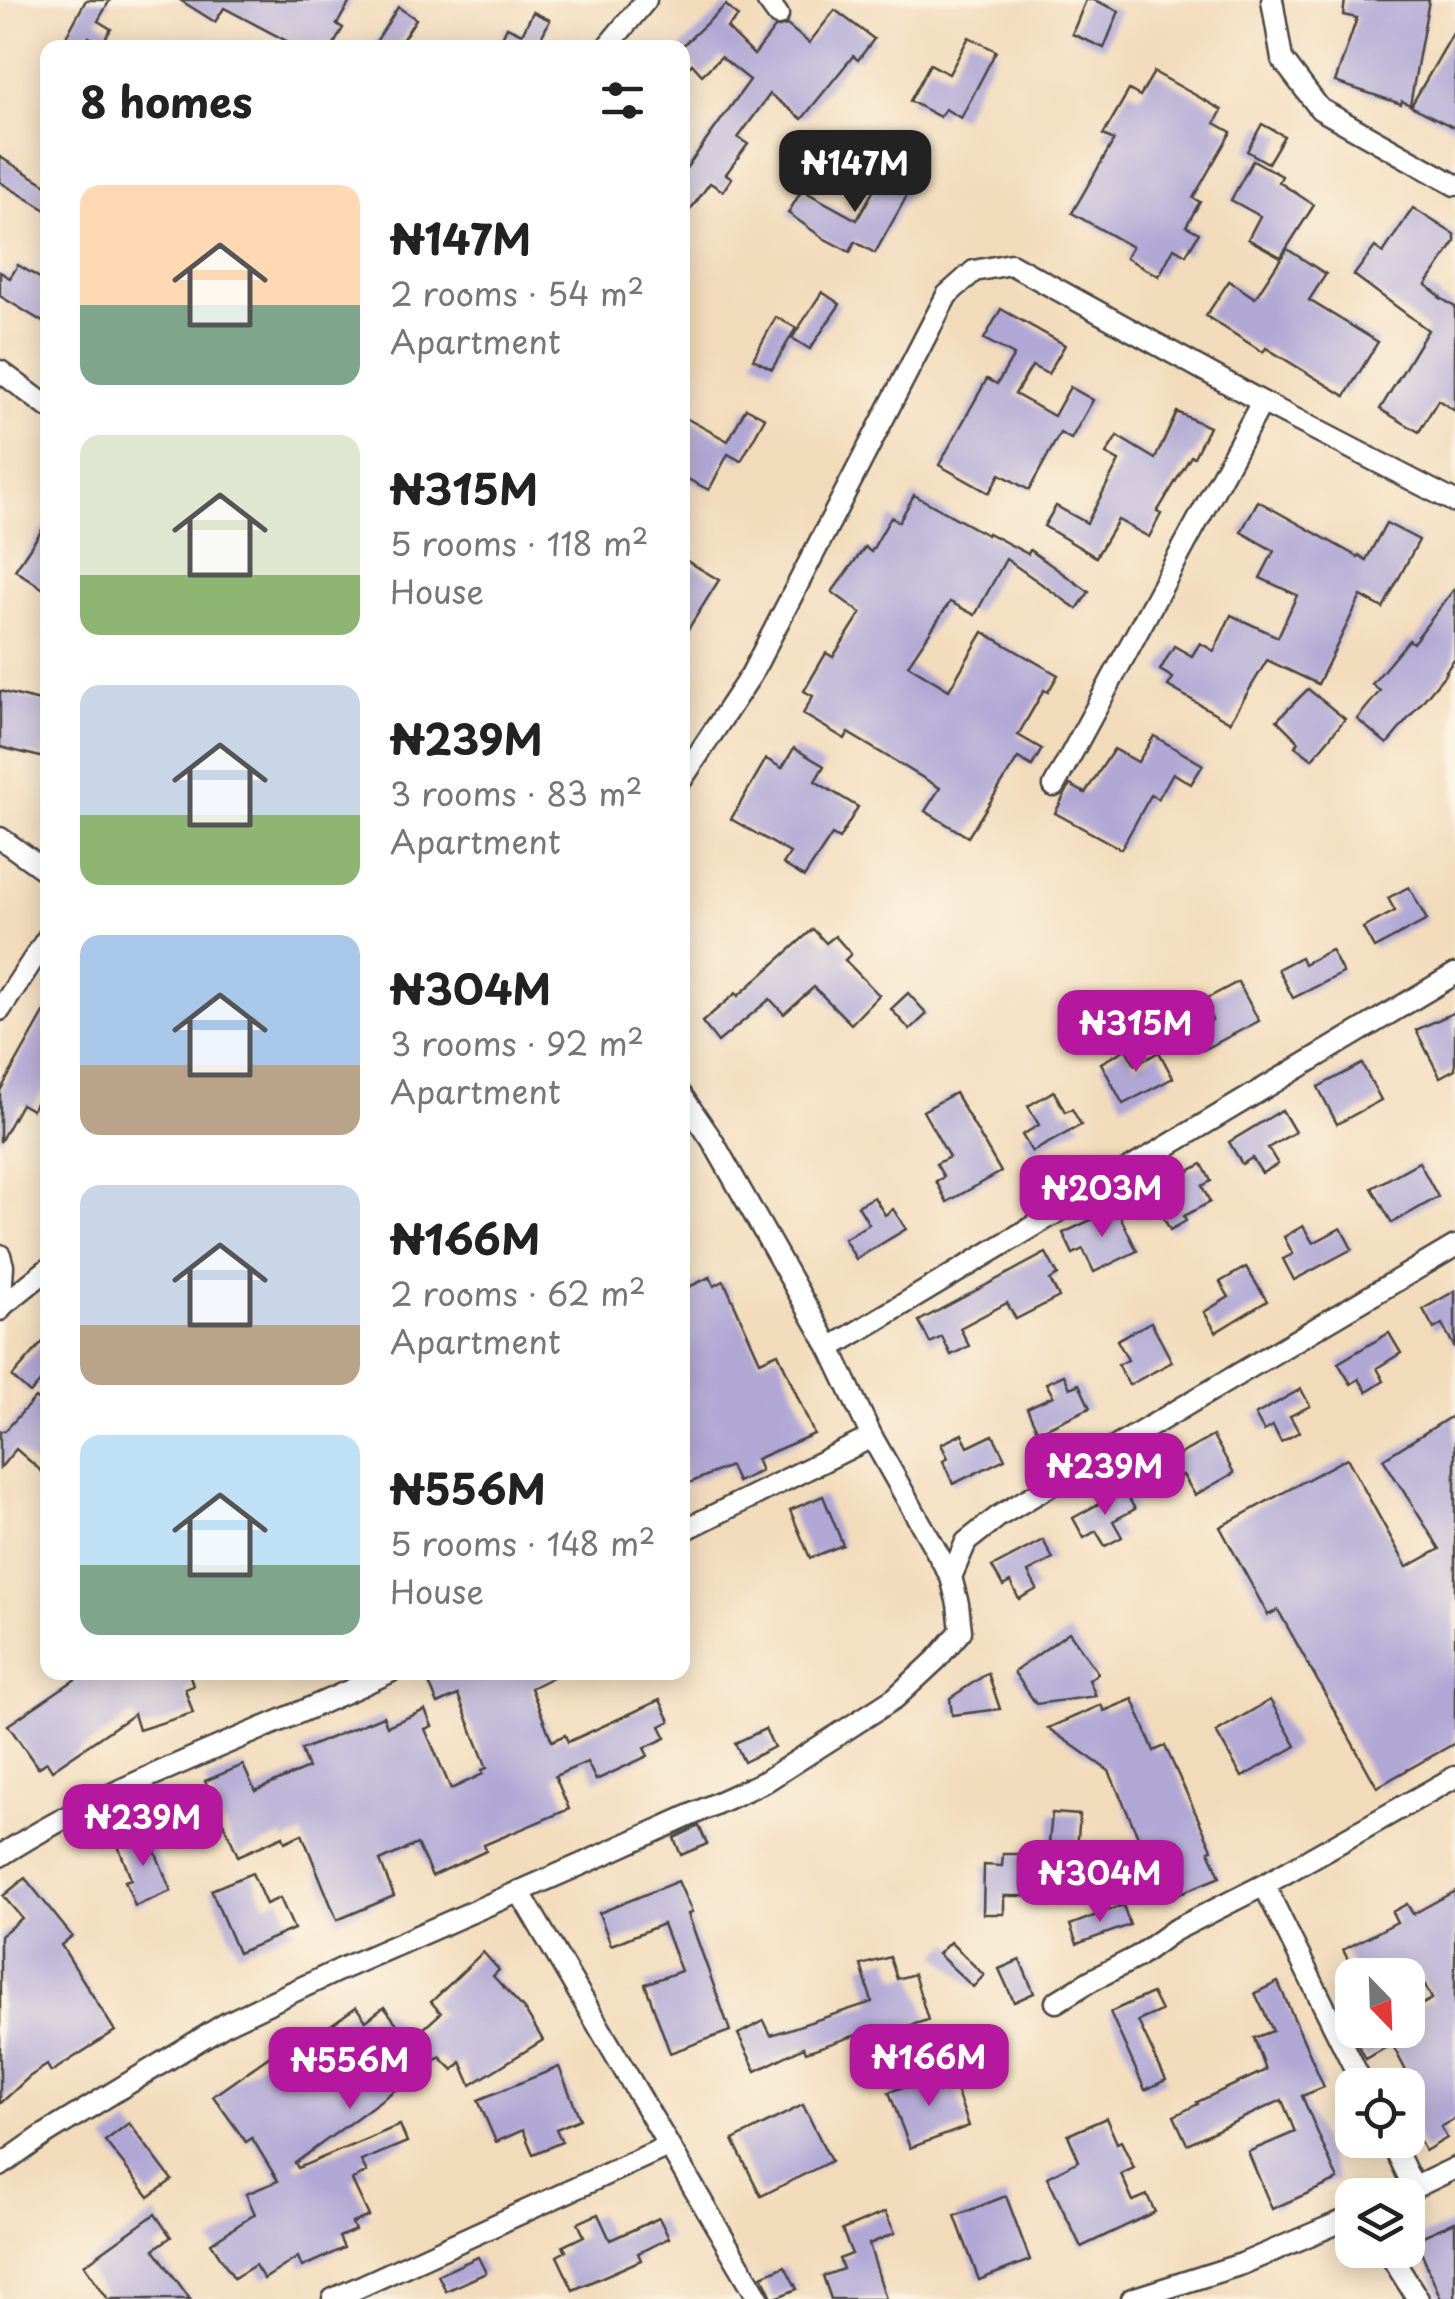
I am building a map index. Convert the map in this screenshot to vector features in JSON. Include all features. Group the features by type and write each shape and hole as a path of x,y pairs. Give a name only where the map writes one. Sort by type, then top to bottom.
{"street":[{"path":"613,40 646,0"},
{"path":"1272,0 1282,59 1320,109 1455,185"},
{"path":"690,767 751,675 947,296 974,271 1011,264 1262,402 1455,502"},
{"path":"0,371 40,401"},
{"path":"1054,786 1262,402"},
{"path":"0,838 40,866"},
{"path":"0,1010 40,948"},
{"path":"830,1348 1455,974"},
{"path":"0,2166 44,2134 227,2023 766,1782 895,1698 962,1631 951,1577 872,1437 830,1348 690,1108"},
{"path":"951,1577 966,1542 999,1516 1455,1246"},
{"path":"0,1255 1,1308"},
{"path":"1,1308 40,1276"},
{"path":"690,1527 872,1437"},
{"path":"0,1856 41,1830 177,1764 373,1680"},
{"path":"1056,2002 1137,1957 1173,1931 1264,1885 1455,1777"},
{"path":"1264,1885 1355,2068"},
{"path":"519,1891 758,2299"},
{"path":"333,2299 668,2146"},
{"path":"1425,2182 1455,2168"},
{"path":"1132,2299 1242,2264 1335,2224"},
{"path":"1398,2268 1418,2299"}],"building":[{"path":"86,0 110,0 98,21 111,29 104,40 64,40"},
{"path":"180,0 351,0 337,24 343,28 336,40 285,40 224,8 215,22"},
{"path":"1086,0 1119,11 1104,48 1072,34"},
{"path":"1345,0 1429,0 1410,105 1335,82 1357,18 1343,15"},
{"path":"726,5 738,17 727,28 754,55 775,28 787,25 809,43 835,10 874,39 858,60 853,56 802,119 770,94 738,138 748,144 726,174 732,178 723,191 710,183 690,210 690,163 750,80 721,57 702,75 690,66 688,40"},
{"path":"398,7 416,19 402,40 377,40"},
{"path":"533,12 550,20 540,40 501,40 507,27 522,34"},
{"path":"1455,30 1455,128 1411,106"},
{"path":"969,37 996,51 961,118 945,109 940,117 910,101 930,64 949,74"},
{"path":"1154,72 1222,110 1215,123 1231,132 1193,198 1200,202 1186,226 1199,233 1186,255 1174,248 1159,276 1126,258 1132,247 1072,213 1114,140 1103,135 1129,90 1140,96"},
{"path":"1262,124 1284,136 1268,163 1247,151"},
{"path":"0,157 40,181 40,206 0,182"},
{"path":"1253,160 1282,176 1279,182 1314,205 1281,257 1248,239 1260,216 1231,200"},
{"path":"885,170 913,185 875,253 855,242 850,252 788,213 802,190 857,220"},
{"path":"1413,208 1455,235 1455,242 1426,285 1455,307 1455,411 1438,400 1419,432 1380,409 1428,330 1354,275 1375,247 1383,253"},
{"path":"1287,249 1326,274 1309,300 1378,342 1345,396 1206,316 1229,281 1255,298"},
{"path":"18,265 40,278 40,320 0,296 0,272 10,278"},
{"path":"822,292 840,304 810,349 792,338"},
{"path":"1001,309 1065,345 1048,374 1032,366 1015,394 1054,416 1070,387 1093,400 1071,439 1060,433 1029,490 1000,474 989,493 939,465 987,379 997,384 1014,355 984,339"},
{"path":"776,317 796,328 772,369 753,359"},
{"path":"746,408 765,418 741,461 728,454 709,490 690,480 690,420 728,441"},
{"path":"1177,412 1209,427 1157,512 1161,514 1149,537 1118,520 1096,557 1044,526 1056,506 1087,523 1119,461 1106,454 1117,436 1155,459"},
{"path":"914,495 987,535 1028,554 1030,550 1089,592 1077,609 1006,559 975,615 950,602 908,665 949,690 983,632 1058,675 1048,692 1044,690 1018,735 1042,749 1032,766 1018,758 968,837 925,811 940,788 848,733 845,739 803,714 813,696 804,691 826,653 833,657 861,613 832,592 865,547 871,552 891,517 899,522"},
{"path":"1258,501 1366,560 1386,523 1419,540 1383,608 1361,596 1318,684 1267,660 1230,722 1168,686 1173,678 1160,670 1174,646 1192,656 1200,643 1214,651 1231,615 1278,637 1297,595 1260,578 1274,551 1241,532"},
{"path":"40,533 40,587 15,570"},
{"path":"690,563 719,580 690,626"},
{"path":"1455,588 1455,659 1387,744 1357,719 1380,691 1372,684 1409,640 1413,643"},
{"path":"1308,689 1345,719 1312,759 1295,746 1299,742 1277,720"},
{"path":"0,691 40,701 40,757 0,747"},
{"path":"1154,736 1203,765 1191,784 1173,773 1158,799 1151,795 1121,849 1055,813 1070,785 1085,793 1114,749 1138,762"},
{"path":"794,748 824,766 815,781 858,807 839,839 832,835 804,877 783,864 790,853 731,819 766,759 782,768"},
{"path":"1409,887 1427,920 1374,948 1363,928 1395,911 1388,898"},
{"path":"813,929 826,943 835,936 851,954 845,960 879,995 851,1024 814,987 784,1014 770,999 718,1042 702,1022 736,993 738,996"},
{"path":"1331,950 1343,973 1293,998 1278,969 1301,957 1304,964"},
{"path":"1238,982 1259,1021 1203,1050 1192,1030 1212,1020 1202,1001"},
{"path":"908,993 927,1014 910,1030 891,1009"},
{"path":"1455,1012 1455,1069 1440,1077 1416,1030"},
{"path":"40,1020 40,1096 32,1110 21,1104 0,1142 0,1091"},
{"path":"1126,1049 1135,1065 1159,1052 1173,1078 1123,1104 1101,1063"},
{"path":"1362,1064 1381,1100 1337,1124 1318,1087"},
{"path":"1054,1091 1065,1112 1072,1109 1081,1125 1032,1152 1022,1135 1039,1125 1028,1106"},
{"path":"955,1093 1001,1172 947,1202 936,1181 944,1177 936,1164 949,1157 923,1111"},
{"path":"1282,1110 1295,1132 1268,1148 1278,1164 1262,1173 1252,1158 1242,1164 1229,1142"},
{"path":"1419,1162 1438,1197 1392,1223 1372,1188"},
{"path":"1202,1164 1211,1181 1202,1186 1210,1202 1184,1216 1186,1221 1170,1230 1150,1192"},
{"path":"874,1197 885,1215 893,1209 906,1229 856,1259 844,1239 869,1224 858,1206"},
{"path":"1116,1208 1137,1251 1094,1272 1083,1249 1073,1254 1063,1233"},
{"path":"1303,1226 1313,1243 1341,1228 1352,1249 1294,1280 1283,1259 1293,1254 1284,1237"},
{"path":"1046,1253 1058,1275 1050,1280 1059,1297 1016,1319 1007,1303 960,1328 969,1346 951,1355 942,1337 930,1343 919,1321"},
{"path":"1246,1267 1267,1301 1216,1332 1204,1312 1229,1297 1220,1282"},
{"path":"710,1277 714,1286 724,1281 760,1361 778,1353 814,1434 756,1459 761,1471 737,1482 730,1466 690,1483 690,1286"},
{"path":"1455,1291 1455,1348 1442,1324 1434,1329 1423,1309"},
{"path":"1151,1322 1172,1362 1129,1385 1118,1365 1128,1360 1117,1340"},
{"path":"1389,1333 1401,1353 1377,1368 1384,1381 1367,1392 1359,1379 1351,1384 1338,1363"},
{"path":"40,1345 40,1382 30,1393 12,1377"},
{"path":"1064,1375 1070,1388 1079,1384 1090,1408 1038,1432 1027,1408 1053,1396 1046,1383"},
{"path":"1301,1389 1310,1406 1290,1416 1299,1432 1281,1442 1273,1426 1264,1431 1255,1415"},
{"path":"35,1398 40,1402 40,1470 16,1449 0,1468 0,1431 5,1431"},
{"path":"1455,1414 1455,1743 1377,1787 1278,1610 1268,1615 1220,1527 1347,1458 1407,1567 1440,1549 1383,1459"},
{"path":"962,1434 968,1447 993,1435 1005,1459 953,1484 941,1444"},
{"path":"1213,1436 1234,1473 1195,1495 1183,1475 1171,1482 1161,1465"},
{"path":"1124,1490 1135,1509 1113,1521 1122,1537 1105,1546 1096,1531 1084,1538 1073,1518"},
{"path":"823,1496 843,1545 810,1558 790,1510"},
{"path":"1043,1540 1053,1559 1028,1572 1037,1589 1019,1599 1010,1582 1003,1586 992,1567"},
{"path":"1069,1632 1098,1673 1089,1680 1096,1696 1036,1704 1014,1672"},
{"path":"988,1673 1000,1709 952,1715 950,1698"},
{"path":"74,1680 191,1680 193,1686 185,1689 193,1713 139,1730 134,1714 52,1770 47,1762 38,1768 8,1725"},
{"path":"428,1680 547,1680 531,1688 552,1741 565,1735 568,1742 660,1700 670,1721 660,1726 666,1738 644,1748 648,1756 596,1780 587,1762 555,1776 569,1809 484,1845 486,1851 432,1876 417,1844 380,1861 394,1896 337,1920 302,1834 285,1842 283,1836 238,1856 205,1781 243,1765 255,1791 308,1768 301,1750 383,1716 387,1726 425,1710 432,1726 425,1729 451,1789 483,1774 482,1770 487,1768 458,1695 438,1704"},
{"path":"1133,1699 1154,1751 1165,1746 1212,1849 1209,1850 1220,1877 1171,1897 1141,1897 1126,1861 1145,1852 1109,1771 1048,1728 1101,1705 1104,1711"},
{"path":"1270,1700 1296,1746 1242,1777 1216,1732"},
{"path":"765,1729 774,1747 744,1762 735,1743"},
{"path":"1052,1813 1080,1815 1076,1858 1068,1857 1068,1896 1004,1896 1004,1914 983,1914 984,1865 1002,1866 1003,1854 1048,1854"},
{"path":"699,1826 707,1844 681,1855 674,1838"},
{"path":"147,1831 171,1891 135,1906 125,1881 131,1879 117,1843"},
{"path":"252,1873 266,1904 280,1898 294,1929 238,1953 211,1890"},
{"path":"25,1878 72,1936 61,1945 115,2031 51,2072 47,2065 0,2104 0,1936 22,1918 3,1896"},
{"path":"678,1881 692,1912 688,1914 730,2031 670,2053 645,1984 681,1971 663,1924 611,1945 599,1913"},
{"path":"1455,1891 1455,2119 1441,2127 1447,2138 1425,2151 1425,2068 1404,2068 1394,2048 1425,2048 1425,2003 1432,1999 1425,1985 1425,1958 1347,1958 1343,1950 1397,1922 1392,1912 1407,1904 1413,1914"},
{"path":"1123,1905 1130,1925 1077,1944 1070,1925"},
{"path":"950,1942 984,1975 973,1987 938,1954"},
{"path":"483,1952 499,1970 493,1976 524,2009 543,2040 471,2085 461,2062 453,2070 440,2057 295,2163 298,2168 400,2125 407,2142 361,2161 367,2172 352,2180 369,2216 352,2223 355,2230 339,2237 344,2248 302,2267 298,2257 264,2279 255,2265 234,2278 211,2243 255,2214 246,2194 278,2181 252,2138 246,2142 213,2096 290,2042 296,2050 356,2007 366,2021 384,2007 410,2041 441,2013 431,2002"},
{"path":"890,1957 897,1979 914,1974 928,2020 882,2034 880,2027 806,2052 804,2047 756,2071 738,2034 764,2021 771,2035 872,2002 861,1965"},
{"path":"1020,1960 1034,1993 1014,2002 999,1969"},
{"path":"1278,1982 1324,2087 1302,2096 1337,2178 1272,2209 1248,2152 1295,2132 1282,2100 1187,2144 1174,2116 1266,2070 1254,2038 1273,2031 1255,1993"},
{"path":"1152,1993 1161,2011 1138,2021 1166,2080 1145,2090 1110,2012"},
{"path":"1360,2048 1385,2048 1366,2059"},
{"path":"559,2067 580,2119 556,2129 562,2142 533,2154 523,2130 496,2142 478,2100"},
{"path":"949,2070 969,2126 910,2148 889,2092"},
{"path":"803,2105 831,2161 761,2196 733,2140"},
{"path":"1106,2118 1134,2168 1121,2174 1133,2201 1147,2195 1155,2212 1081,2247 1047,2177 1079,2161 1068,2135"},
{"path":"129,2123 172,2180 149,2197 105,2141"},
{"path":"1006,2196 1030,2260 979,2280 955,2216"},
{"path":"885,2212 895,2233 869,2244 886,2299 831,2299 823,2276 843,2269 839,2259 852,2254 842,2230"},
{"path":"155,2214 171,2237 154,2249 190,2299 108,2299 84,2265"},
{"path":"598,2214 610,2240 659,2218 669,2238 638,2253 641,2260 573,2290 557,2256 566,2251 563,2246 584,2236 578,2223"},
{"path":"1455,2222 1455,2299 1441,2299 1425,2261 1425,2235"},
{"path":"478,2257 486,2273 446,2291 438,2275"},
{"path":"785,2266 797,2289 773,2299 762,2276"}]}
